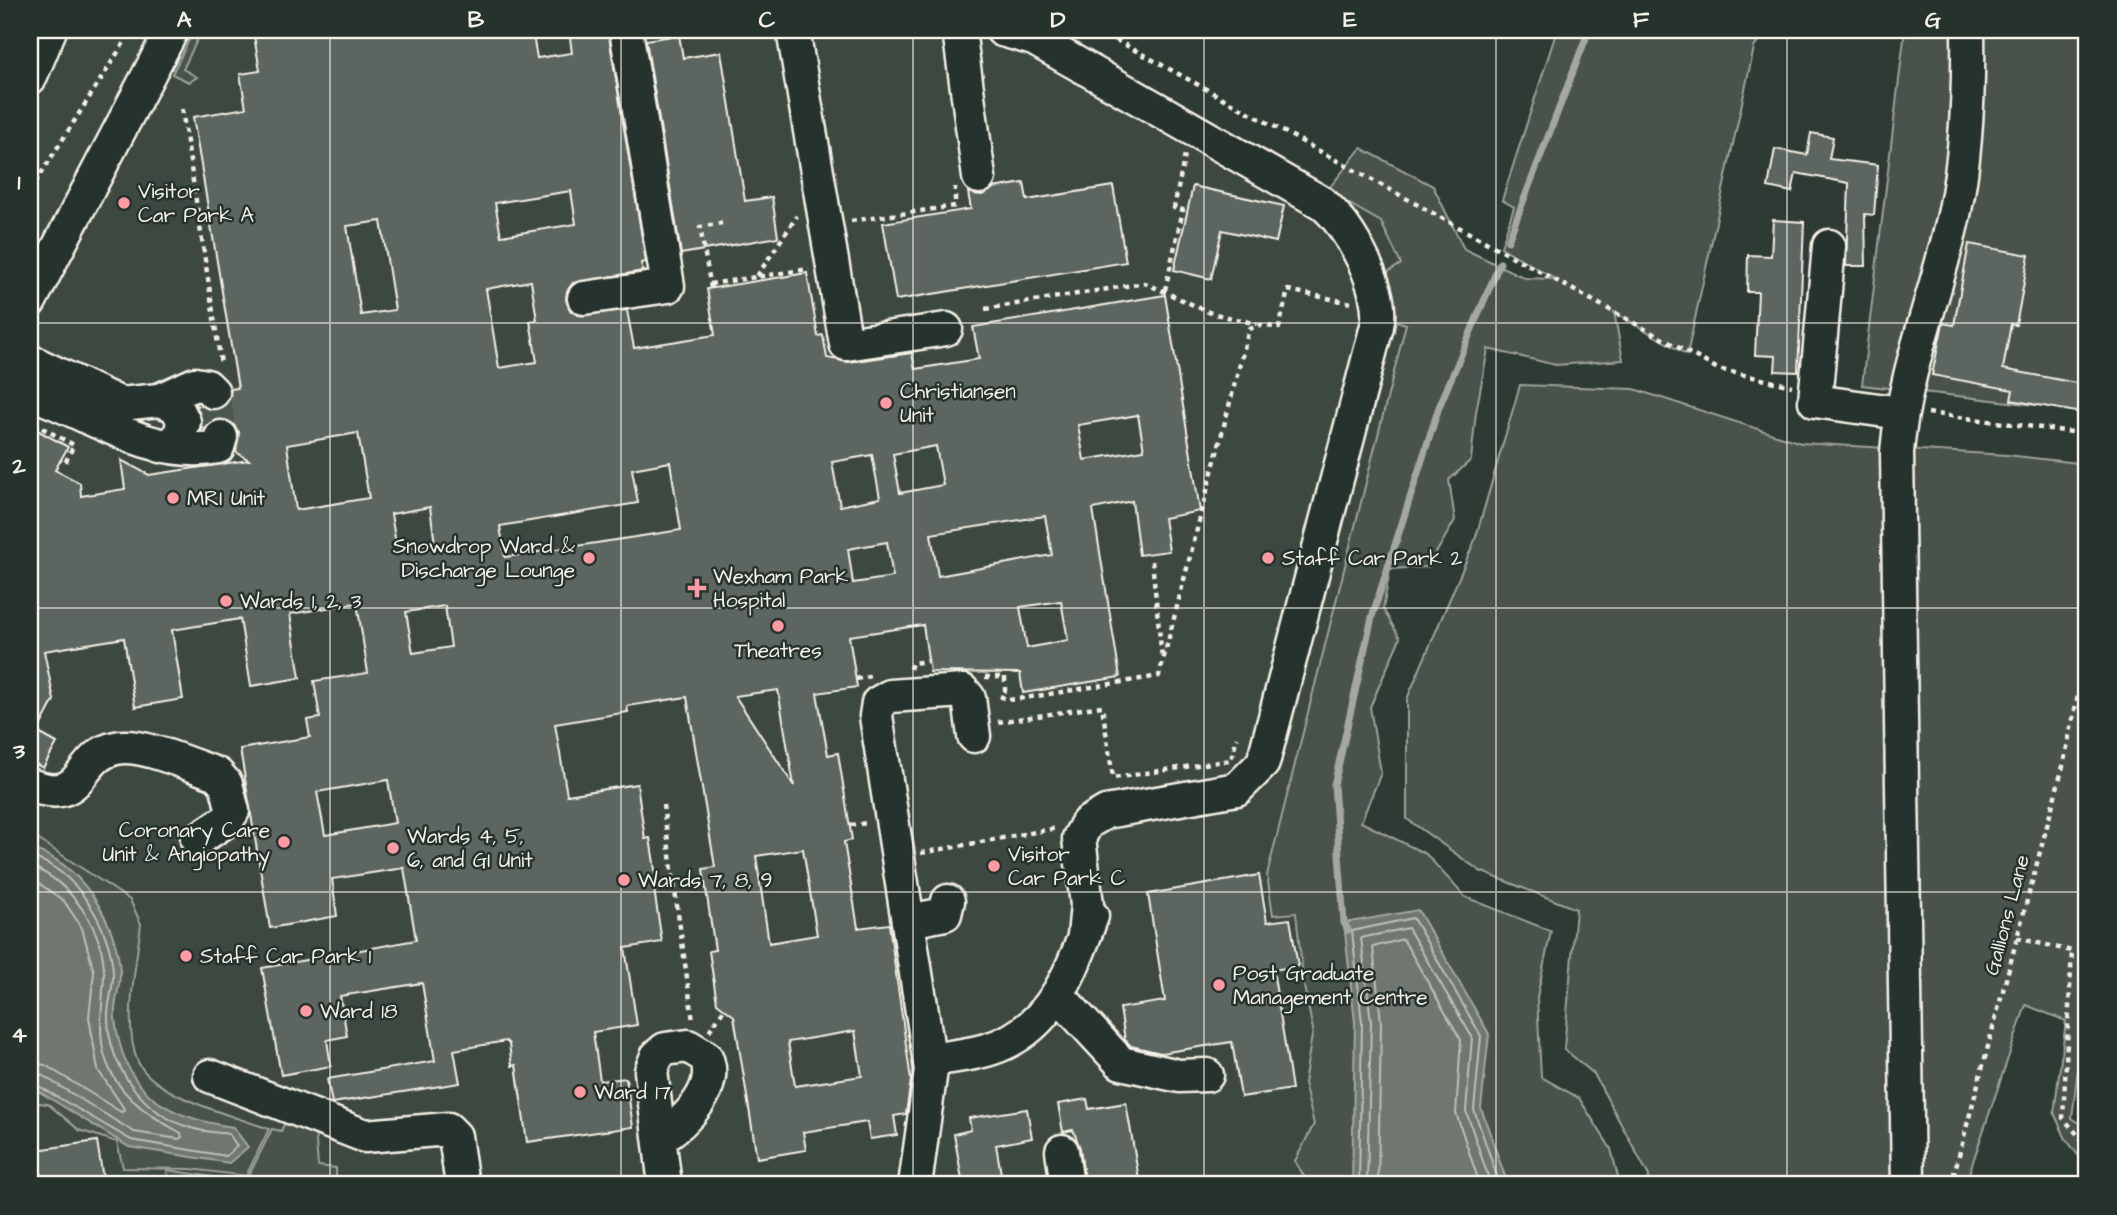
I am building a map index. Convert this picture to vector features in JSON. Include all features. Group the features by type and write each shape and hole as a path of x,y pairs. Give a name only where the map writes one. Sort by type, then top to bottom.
{"street":[{"path":"30,78 50,30"},
{"path":"30,301 172,30"},
{"path":"584,298 668,286 626,30"},
{"path":"793,30 846,344 946,329"},
{"path":"959,30 967,181"},
{"path":"930,1060 1005,1043 1038,1018 1058,995 1101,890 1102,873 1097,836 1100,824 1113,811 1237,789 1263,763 1370,352 1379,305 1373,283 1332,211 1034,39 1002,30"},
{"path":"1908,1185 1897,452 1901,411 1955,209 1969,81 1968,30"},
{"path":"1829,246 1815,401 1901,411"},
{"path":"30,362 123,418 160,446 182,451 215,448 220,445 221,437"},
{"path":"35,401 123,418 195,384 207,386 218,382"},
{"path":"159,400 176,406 184,427 177,442 160,446"},
{"path":"915,1185 930,1093 930,1060 876,716 878,703 890,696 963,691 969,698 982,728"},
{"path":"30,785 47,792 71,787 98,756 124,747 217,774 226,784 233,811 227,820 197,840"},
{"path":"909,921 942,916 947,910 948,901"},
{"path":"1058,995 1121,1063 1171,1074 1207,1075"},
{"path":"660,1138 685,1120 706,1088 709,1063 696,1049 671,1047 654,1061 651,1071 665,1185"},
{"path":"210,1076 365,1136 448,1129 455,1136 462,1185"},
{"path":"1062,1151 1067,1185"}],"path":[{"path":"30,191 86,97 132,30"},
{"path":"1098,30 1718,369 1816,391"},
{"path":"182,109 218,382"},
{"path":"1165,290 1183,210 1174,208 1191,129"},
{"path":"757,277 806,204 824,213 955,206 967,181"},
{"path":"722,223 700,227 710,286 833,265"},
{"path":"985,309 1135,284 1152,284 1211,313 1279,328 1288,290 1336,301 1379,305"},
{"path":"978,677 1005,677 1005,691 999,698 1008,700 1159,676 1248,332 1261,325"},
{"path":"35,401 75,446 65,463 60,460"},
{"path":"1901,411 2087,435"},
{"path":"1153,561 1162,662"},
{"name":"Gallions Lane","path":"1951,1185 2063,766 2087,652"},
{"path":"910,669 912,663 928,661"},
{"path":"896,671 910,669 916,672"},
{"path":"856,679 883,674"},
{"path":"982,728 1102,706 1113,778 1231,760 1237,737"},
{"path":"663,805 696,1049"},
{"path":"850,825 876,822"},
{"path":"899,857 1066,827"},
{"path":"2017,939 2072,951 2063,1118 2087,1145"}],"shaded area":[{"name":"Wexham Park Hospital","path":"70,30 1048,30 1383,219 1432,320 1297,856 1341,1185 30,1185 30,120"},
{"path":"194,30 202,30 183,69 197,77 189,82 172,74"},
{"path":"1557,30 1765,30 1754,48 1687,355 1614,312 1623,360 1556,365 1488,349 1476,412 1471,460 1449,480 1455,520 1428,567 1390,569 1383,609 1400,638 1370,707 1381,773 1361,822 1426,854 1465,897 1551,931 1537,997 1541,1077 1579,1098 1611,1149 1620,1185 1309,1185 1295,1161 1314,1124 1304,1083 1313,1030 1304,986 1296,913 1273,915 1267,875 1406,324 1389,319 1383,275 1401,264 1381,222 1327,191 1361,148 1433,186 1464,249 1525,278 1555,279 1501,247 1514,207 1502,200"},
{"path":"1905,30 2087,30 2087,411 1862,385"},
{"path":"1520,385 1634,389 1801,443 2007,455 2087,464 2087,995 2072,1118 2087,1128 2087,1167 2066,1139 2054,1113 2066,1021 2026,1005 1965,1185 1647,1185 1649,1176 1594,1074 1564,1049 1576,909 1480,871 1407,819 1407,699 1475,540"},
{"path":"30,834 130,900 141,924 131,1013 133,1048 138,1062 147,1074 178,1095 269,1129 246,1176 190,1169 123,1168 117,1142 79,1130 48,1104 30,1102"},
{"path":"287,1118 315,1130 318,1166 336,1168 336,1185 168,1185 167,1170 233,1180 248,1177 272,1129 281,1131"}],"water":[{"path":"30,849 65,866 80,880 93,896 112,933 120,971 115,1019 120,1044 138,1083 151,1097 168,1108 208,1123 233,1127 248,1147 229,1163 129,1147 30,1086"},
{"path":"1418,910 1489,1034 1481,1108 1508,1185 1352,1185 1355,1023 1344,923"}],"building":[{"path":"253,30 532,30 537,58 572,53 569,30 608,30 646,262 641,263 643,271 573,283 567,291 566,300 570,310 578,315 627,310 634,348 715,335 707,289 807,273 818,336 823,335 827,358 849,362 912,353 915,369 979,359 973,327 1165,295 1200,511 1164,518 1169,551 1139,555 1132,501 1093,509 1120,677 1023,693 1020,673 930,672 923,625 849,636 857,687 817,693 828,755 838,753 852,840 844,842 858,928 889,924 911,1080 906,1114 894,1116 897,1135 870,1139 867,1122 803,1132 806,1150 757,1158 734,1016 717,1003 709,951 715,950 703,869 715,867 687,697 627,706 628,712 555,724 567,795 637,784 645,839 650,838 658,889 654,889 662,942 625,948 637,1025 593,1032 600,1081 626,1078 633,1127 527,1142 516,1065 512,1066 509,1044 506,1041 454,1050 460,1083 332,1103 327,1079 435,1061 422,983 340,996 347,1036 327,1040 331,1066 281,1075 262,968 416,940 404,868 332,879 337,916 270,928 240,749 310,737 307,720 320,718 314,681 368,673 357,603 290,614 300,678 251,686 240,619 172,630 183,699 135,707 124,638 44,651 54,700 37,732 57,743 43,768 30,761 30,426 68,447 55,470 80,483 81,496 125,489 121,460 149,475 249,460 236,452 239,432 227,420 216,419 201,430 202,420 196,405 218,409 226,404 231,389 238,388 193,117 246,108 240,74 260,71","holes":["571,191 576,224 501,236 495,203","381,221 395,310 361,315 347,226","531,281 537,320 530,321 537,362 499,368 486,289","1138,415 1144,450 1084,460 1078,425","358,433 369,498 296,510 287,445","936,446 943,485 900,493 893,454","872,455 880,498 840,506 832,462","670,462 681,530 505,557 500,526 638,503 632,469","430,507 435,544 397,550 391,514","1045,516 1052,555 938,576 931,534","887,542 893,577 853,583 848,549","1061,601 1068,640 1027,648 1020,607","445,606 451,647 413,653 406,612","778,690 794,786 735,696","388,780 395,823 325,835 317,792","803,849 817,935 769,943 756,856","855,1031 862,1076 795,1086 788,1042"]},
{"path":"679,35 683,58 721,52 745,201 772,197 778,237 681,254 646,40"},
{"path":"1811,133 1833,137 1829,159 1878,165 1874,215 1865,214 1866,266 1846,266 1849,183 1796,173 1792,192 1768,187 1775,149 1807,155"},
{"path":"1024,183 1027,200 1113,186 1126,262 896,300 883,223 971,209 968,192 982,195 993,188"},
{"path":"1193,186 1284,206 1276,242 1222,230 1211,279 1174,270"},
{"path":"1773,220 1804,222 1798,372 1775,371 1776,356 1755,355 1758,292 1747,292 1748,255 1771,256"},
{"path":"1969,244 2029,255 2016,325 2011,324 2003,369 2087,385 2087,414 2011,400 2013,390 1932,375 1943,323 1954,325"},
{"name":"Post Graduate Management Centre","path":"1259,875 1267,922 1290,919 1298,966 1273,970 1292,1089 1241,1097 1232,1042 1161,1053 1131,1046 1125,1040 1120,1008 1165,1001 1148,894"},
{"path":"1087,1099 1089,1109 1126,1103 1140,1185 1085,1185 1080,1148 1073,1130 1063,1132 1058,1104"},
{"path":"1027,1109 1032,1138 996,1145 1003,1185 963,1185 954,1134 971,1130 969,1118"},
{"path":"97,1141 104,1185 43,1185 41,1172 30,1173 30,1151"}],"waterway":[{"path":"1508,241 1589,30"},
{"path":"1348,930 1344,923 1334,785 1372,617 1439,407 1500,263"}],"tunnel":[{"path":"213,392 221,437"}],"place":[{"name":"Visitor Car Park A","path":"124,203"},
{"name":"Christiansen Unit","path":"886,403"},
{"name":"MRI Unit","path":"173,498"},
{"name":"Snowdrop Ward & Discharge Lounge","path":"589,558"},
{"name":"Staff Car Park 2","path":"1268,558"},
{"name":"Wexham Park Hospital","path":"697,588"},
{"name":"Wards 1, 2, 3","path":"226,601"},
{"name":"Theatres","path":"778,626"},
{"name":"Coronary Care Unit & Angiopathy","path":"284,842"},
{"name":"Wards 4, 5, 6, and GI Unit","path":"393,848"},
{"name":"Visitor Car Park C","path":"994,866"},
{"name":"Wards 7, 8, 9","path":"624,880"},
{"name":"Staff Car Park 1","path":"186,956"},
{"name":"Post Graduate Management Centre","path":"1219,985"},
{"name":"Ward 18","path":"306,1011"},
{"name":"Ward 17","path":"580,1092"}]}
